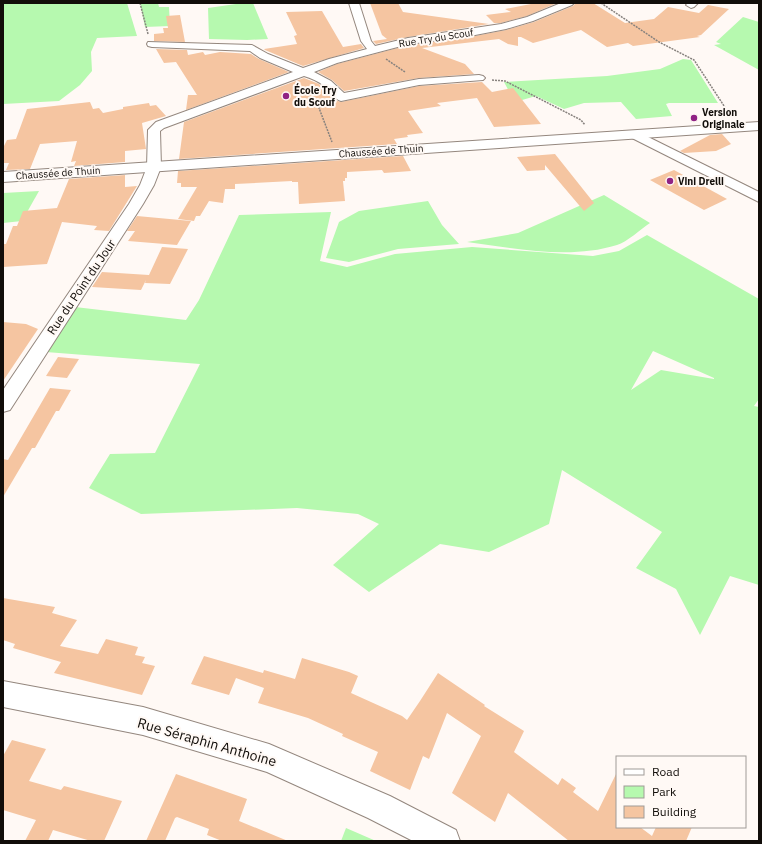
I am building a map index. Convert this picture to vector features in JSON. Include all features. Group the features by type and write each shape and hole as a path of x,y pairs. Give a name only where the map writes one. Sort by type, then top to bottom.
{"main road":[{"name":"Chaussée de Thuin","path":"3,177 759,126"}],"street":[{"path":"354,3 366,41 372,49"},
{"name":"Rue Try du Scouf","path":"154,166 154,130 160,125 333,61 372,49 408,41 502,27 530,19 569,3"},
{"path":"152,44 252,48 264,56 316,76 327,83 341,97 419,82 479,78"},
{"path":"636,134 759,198"},
{"name":"Rue du Point du Jour","path":"3,405 136,204 147,185 154,166"},
{"name":"Rue Séraphin Anthoine","path":"3,694 143,721 269,758 379,807 445,841"}],"path":[{"path":"140,3 145,27 152,44"},
{"path":"601,3 659,42 694,60 738,127"},
{"path":"372,49 419,82"},
{"path":"479,78 505,81 581,120 596,137"},
{"path":"336,154 319,108 322,105 341,97"}],"green space":[{"path":"3,3 127,3 137,36 97,38 91,52 92,71 80,85 59,101 3,104"},
{"path":"140,3 158,3 159,7 169,7 170,26 145,27"},
{"path":"253,3 268,39 209,39 208,8"},
{"path":"743,17 759,22 759,70 714,45 721,44 716,42"},
{"path":"683,59 691,60 718,103 669,103 666,104 672,116 636,119 621,102 584,103 564,109 536,96 522,100 511,95 504,82 607,76 660,69"},
{"path":"39,191 22,221 3,223 3,193"},
{"path":"604,195 650,223 617,245 580,252 523,250 467,242 518,233"},
{"path":"428,201 442,225 459,244 398,249 349,262 326,258 339,222 359,211"},
{"path":"331,212 320,261 347,267 395,254 472,247 593,256 619,251 647,235 759,299 759,399 754,406 759,407 759,585 730,576 700,635 676,589 636,568 662,532 562,470 549,524 489,552 440,544 369,592 333,565 379,524 358,514 297,508 141,514 89,488 110,454 155,453 200,364 46,352 75,307 186,320 199,300 239,215","holes":["653,351 714,378 661,370 631,390"]},
{"path":"346,828 376,841 341,841"}],"building":[{"path":"370,3 398,3 403,12 489,24 408,37 376,44 373,41 387,39 382,35"},
{"path":"536,3 557,3 527,16 501,23 494,23 486,15 511,12 505,9"},
{"path":"576,3 593,3 625,23 654,19 668,7 699,13 708,5 729,9 701,35 697,36 700,37 633,46 628,43 607,47 581,30 533,43 518,37 518,46 508,44 499,39 422,48 465,64 474,74 419,78 344,91 332,80 318,72 337,64 409,45 470,37 506,30 534,22 573,6"},
{"path":"322,11 343,47 361,44 364,48 303,66 264,49 297,44 294,36 297,35 286,12"},
{"path":"180,15 185,42 154,41 154,34 164,33 163,28 168,28 166,16"},
{"path":"156,49 187,50 188,55 203,52 205,55 220,52 251,54 289,72 186,110 188,95 197,95 176,62 164,63"},
{"path":"304,78 319,84 335,100 341,102 419,86 482,82 492,92 513,88 541,124 494,127 477,98 437,103 441,106 408,111 423,133 407,135 408,137 394,139 397,144 179,159 184,122"},
{"path":"90,102 93,109 99,108 103,113 123,109 123,107 149,103 150,106 156,105 166,116 142,123 146,149 125,151 125,162 74,166 76,161 71,162 77,141 40,144 30,169 6,170 9,163 3,163 3,148 7,140 16,139 27,109"},
{"path":"722,134 731,144 716,151 684,153 680,151 710,135"},
{"path":"555,154 594,203 584,211 545,165 545,170 527,171 517,157"},
{"path":"403,156 411,171 384,173 382,170 347,172 347,178 343,181 345,201 299,204 298,182 292,181 235,184 235,189 225,189 223,203 209,201 200,216 196,216 194,221 178,219 197,187 181,187 181,183 177,183 178,171"},
{"path":"674,170 727,199 704,210 650,180"},
{"path":"125,175 125,187 137,186 109,231 94,230 97,226 62,222 47,264 3,267 3,244 6,244 13,226 17,226 23,211 57,208 69,179"},
{"path":"137,216 191,221 177,245 128,241 135,231 127,231"},
{"path":"162,247 188,249 170,284 145,283 146,280 141,290 92,287 102,272 149,275"},
{"path":"3,322 26,324 38,329 3,381"},
{"path":"58,357 79,359 67,378 46,376"},
{"path":"50,388 71,390 59,411 56,411 35,448 32,448 3,497 3,459 8,460"},
{"path":"3,598 55,607 52,613 77,620 60,646 98,654 106,639 138,647 135,655 145,657 142,663 155,666 142,695 54,673 61,662 13,648 15,644 3,640"},
{"path":"204,656 263,673 264,670 295,679 302,658 358,676 351,693 402,716 407,720 438,673 485,705 484,706 524,731 514,752 558,785 562,778 576,788 573,792 598,811 616,774 616,828 641,828 652,836 656,828 692,828 686,841 569,841 508,793 495,822 452,793 481,736 447,713 429,759 423,756 410,790 370,771 378,752 342,736 343,734 308,718 258,703 264,688 236,678 229,695 191,684"},
{"path":"12,740 46,749 29,781 61,790 64,786 122,801 104,841 91,841 53,830 48,841 25,841 36,820 3,810 3,756"},
{"path":"176,774 247,799 239,821 288,841 222,841 207,835 209,829 177,817 175,818 165,841 146,841"}],"place":[{"name":"École Try du Scouf","path":"286,96"},
{"name":"Version Originale","path":"694,118"},
{"name":"Vini Drelli","path":"670,181"}]}
